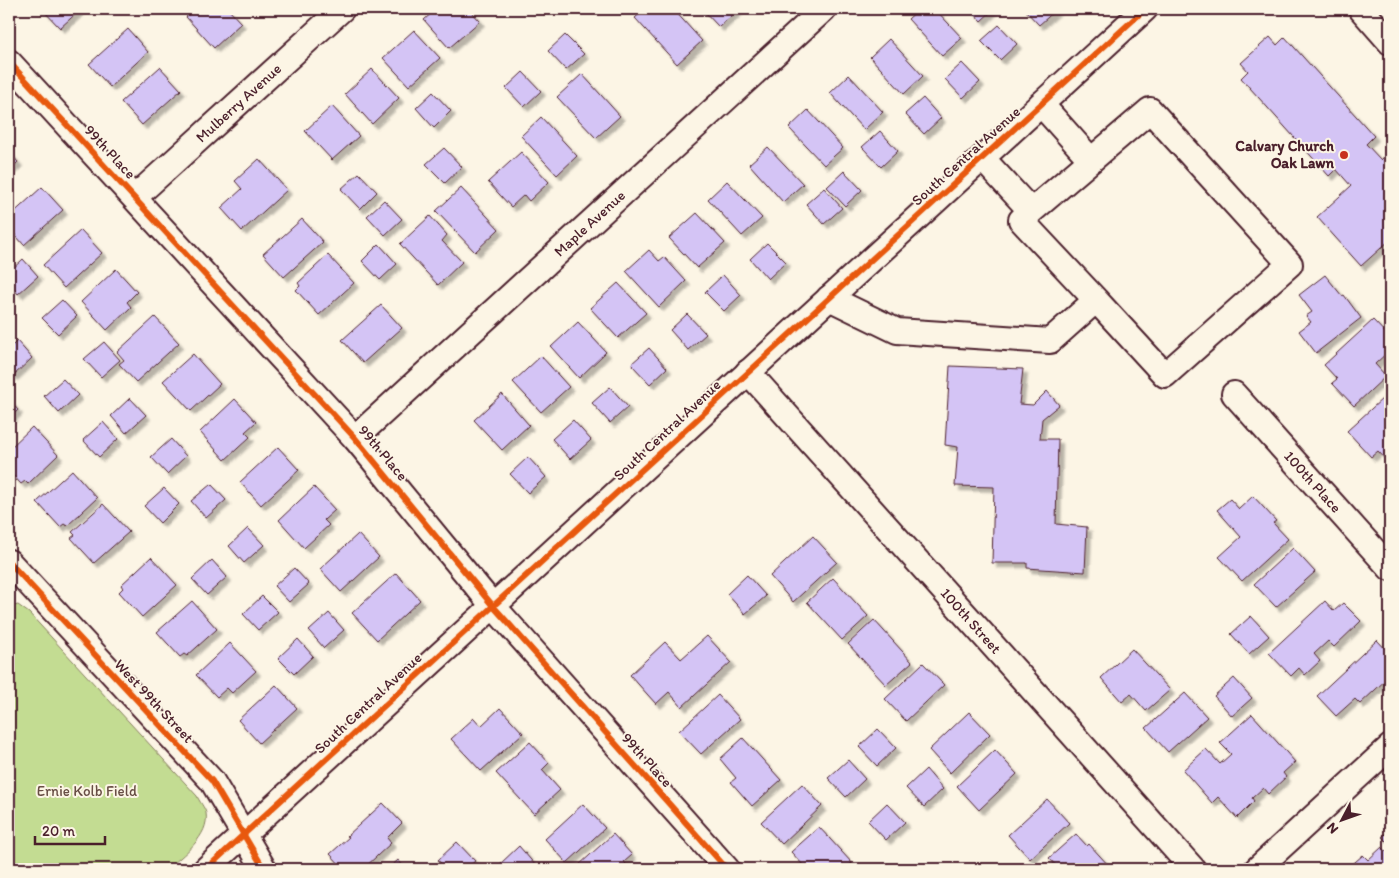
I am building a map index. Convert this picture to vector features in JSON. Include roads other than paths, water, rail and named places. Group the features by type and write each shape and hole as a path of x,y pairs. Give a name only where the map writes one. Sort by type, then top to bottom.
{"street":[{"name":"Mulberry Avenue","path":"135,197 342,9"},
{"name":"Maple Avenue","path":"355,438 824,9"},
{"name":"South Central Avenue","path":"206,869 1145,9"},
{"path":"1361,9 1390,42"},
{"name":"99th Place","path":"9,62 355,438 493,606 728,869"},
{"path":"1041,104 1091,160"},
{"path":"1150,110 1290,264 1165,375 1021,220 1031,211 1150,110"},
{"path":"982,158 1031,211"},
{"path":"830,298 897,332 1050,341 1096,300"},
{"name":"100th Street","path":"748,372 1193,869"},
{"name":"100th Place","path":"1234,394 1390,568"},
{"name":"West 99th Street","path":"12,573 212,781 264,869"},
{"path":"1257,869 1390,747"}],"place":[{"name":"Calvary Church Oak Lawn","path":"1344,155"}],"park label":[{"name":"Ernie Kolb Field","path":"87,791"}]}
